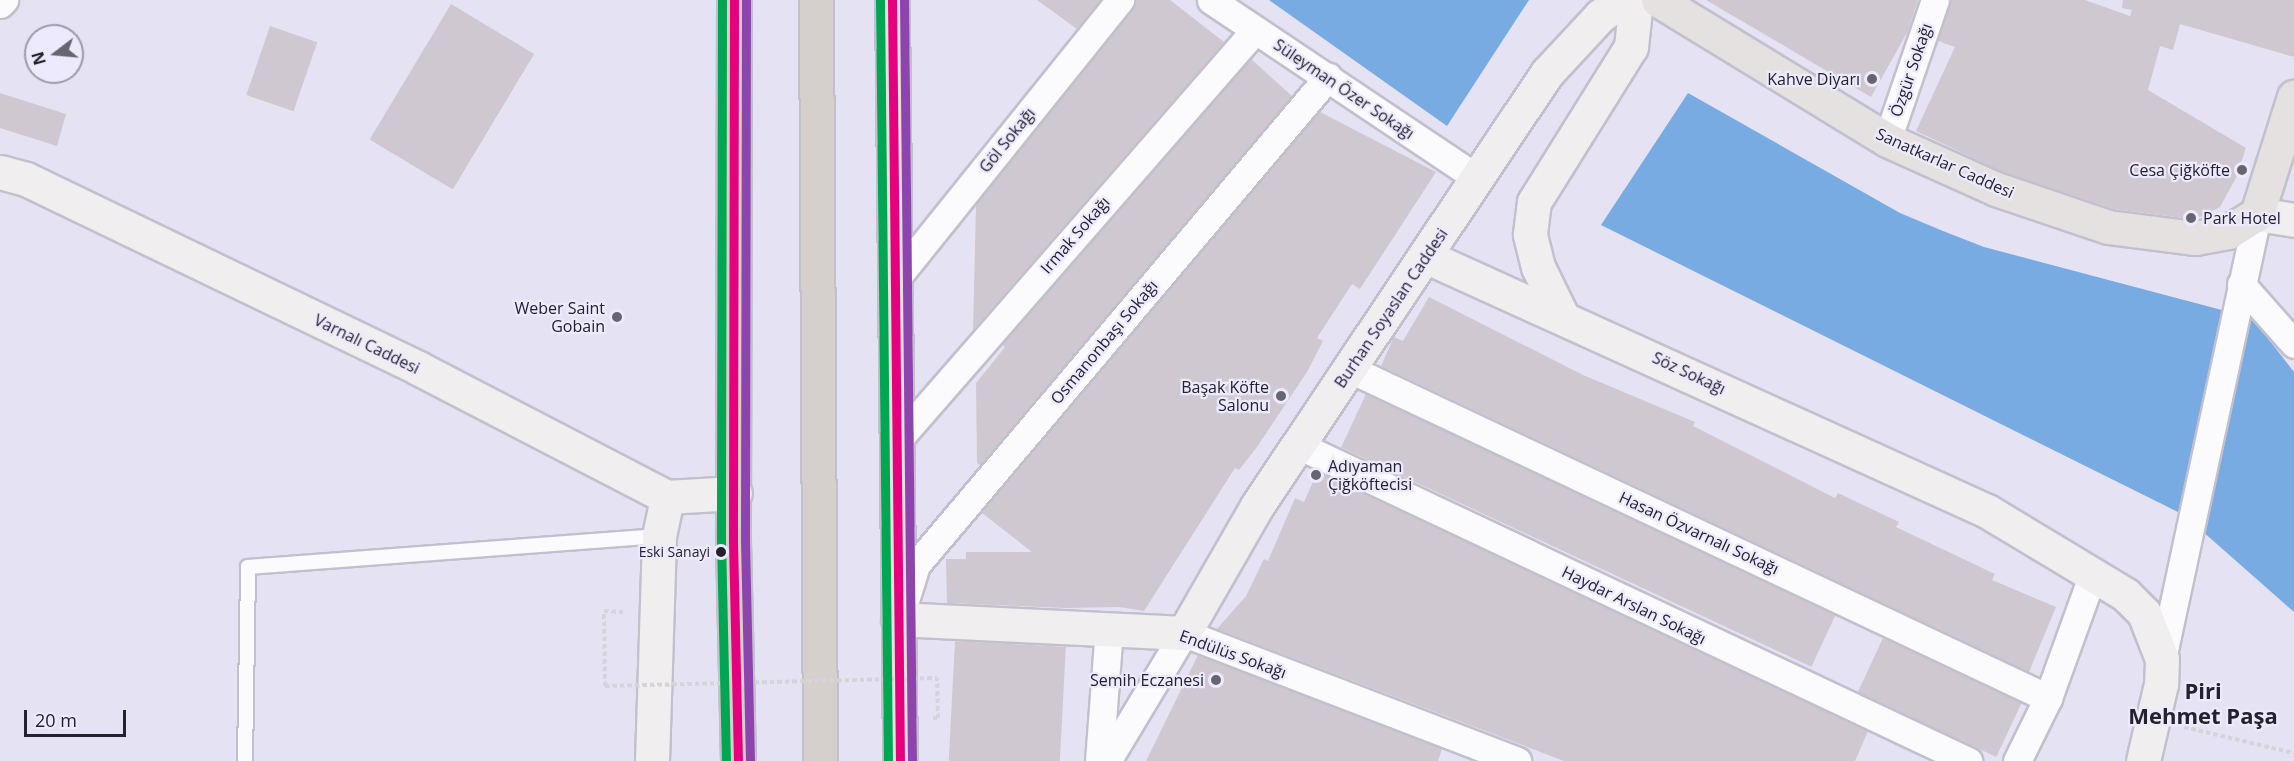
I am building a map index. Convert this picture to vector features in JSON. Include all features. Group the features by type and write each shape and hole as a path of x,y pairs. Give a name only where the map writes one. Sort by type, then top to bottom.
{"highway":[{"path":"734,0 738,761"},
{"path":"816,0 820,761"}],"main road":[{"path":"892,0 900,761"},
{"name":"Burhan Soyaslan Caddesi","path":"1184,633 1257,506 1300,446 1547,73 1600,16 1621,0"},
{"path":"1561,314 1538,267 1532,245 1530,234 1534,202 1631,47 1636,0"},
{"name":"Sanatkarlar Caddesi","path":"1658,0 1887,140 1996,189 2109,227 2195,238 2228,232 2257,214"},
{"path":"2294,97 2257,214 2294,220"},
{"name":"Varnalı Caddesi","path":"0,172 26,179 418,368 667,497 735,494"},
{"name":"Söz Sokağı","path":"1425,256 1561,314 1987,511 2126,595 2144,613 2162,659"},
{"path":"652,761 658,536 667,497"},
{"name":"Endülüs Sokağı","path":"898,619 1109,627 1184,633"},
{"path":"2143,761 2154,720 2162,659"}],"street":[{"path":"0,4 4,0"},
{"name":"Göl Sokağı","path":"894,281 1120,0"},
{"name":"Süleyman Özer Sokağı","path":"1211,0 1477,178"},
{"name":"Özgür Sokağı","path":"1887,140 1935,0"},
{"name":"Irmak Sokağı","path":"896,442 1255,30"},
{"name":"Osmanonbaşı Sokağı","path":"898,619 916,565 1328,77"},
{"path":"2162,659 2257,214"},
{"path":"2239,292 2294,344"},
{"name":"Hasan Özvarnalı Sokağı","path":"1350,369 2048,698"},
{"name":"Haydar Arslan Sokağı","path":"1300,446 1968,761"},
{"path":"2017,761 2048,698 2093,574"},
{"path":"1099,761 1109,627"},
{"path":"1107,761 1184,633"},
{"name":"Endülüs Sokağı","path":"1184,633 1455,750 1517,761"}],"lane":[{"path":"245,761 248,567 658,536"}],"path":[{"path":"604,611 605,686 937,678"},
{"path":"2154,720 2294,753"}],"water":[{"path":"1269,0 1529,0 1447,126"},
{"path":"1688,93 1900,213 1943,231 1984,247 2252,318 2294,372 2294,612 2184,515 1601,225"}],"building":[{"path":"1037,0 1100,0 1077,29"},
{"path":"1135,0 1170,0 1224,42 973,330 976,205 1132,10"},
{"path":"1706,0 1918,0 1908,31 1871,97"},
{"path":"1950,0 2085,0 2130,16 2132,10 2122,8 2123,0 2294,0 2294,57 2180,24 2173,50 2160,46 2148,90 2246,148 2236,178 2220,207 2192,219 2113,209 2003,172 1916,131 1955,47 1938,41"},
{"path":"451,4 534,54 453,189 370,139"},
{"path":"270,26 317,42 294,111 246,95"},
{"path":"1251,59 1292,96 980,465 977,463 976,383 1005,347 1002,345"},
{"path":"0,93 66,114 57,146 0,128"},
{"path":"1320,112 1436,172 1360,289 1352,284 1317,338 1323,341 1307,372 1257,447 1239,470 1235,468 1144,611 1119,607 1065,608 947,603 946,559 966,559 966,552 1032,552 982,513"},
{"path":"1429,297 1583,375 1695,422 1693,426 1835,498 1838,493 1899,522 1896,527 1995,574 1992,580 2056,607 2029,672 1381,366 1394,337 1403,341"},
{"path":"1366,394 1836,613 1811,667 1341,447"},
{"path":"1316,475 1322,478 1324,475 1868,731 1855,761 1564,761 1217,629 1246,596 1264,559 1268,561 1295,498 1304,502"},
{"path":"1883,638 2022,703 1996,757 1858,692"},
{"path":"955,641 1066,647 1060,761 949,761"},
{"path":"1198,655 1442,749 1438,761 1146,761"}],"transit line":[{"path":"722,0 721,541 726,761"},
{"path":"734,0 733,541 738,761"},
{"path":"746,0 745,541 750,761"},
{"path":"880,0 888,761"},
{"path":"892,0 900,761"},
{"path":"904,0 912,761"}],"place":[{"name":"Kahve Diyarı","path":"1872,79"},
{"name":"Cesa Çiğköfte","path":"2242,170"},
{"name":"Park Hotel","path":"2191,218"},
{"name":"Weber Saint Gobain","path":"617,317"},
{"name":"Başak Köfte Salonu","path":"1281,396"},
{"name":"Adıyaman Çiğköftecisi","path":"1316,475"},
{"name":"Eski Sanayi","path":"721,552"},
{"name":"Semih Eczanesi","path":"1216,680"}],"district":[{"name":"Piri Mehmet Paşa","path":"2203,702"}]}
